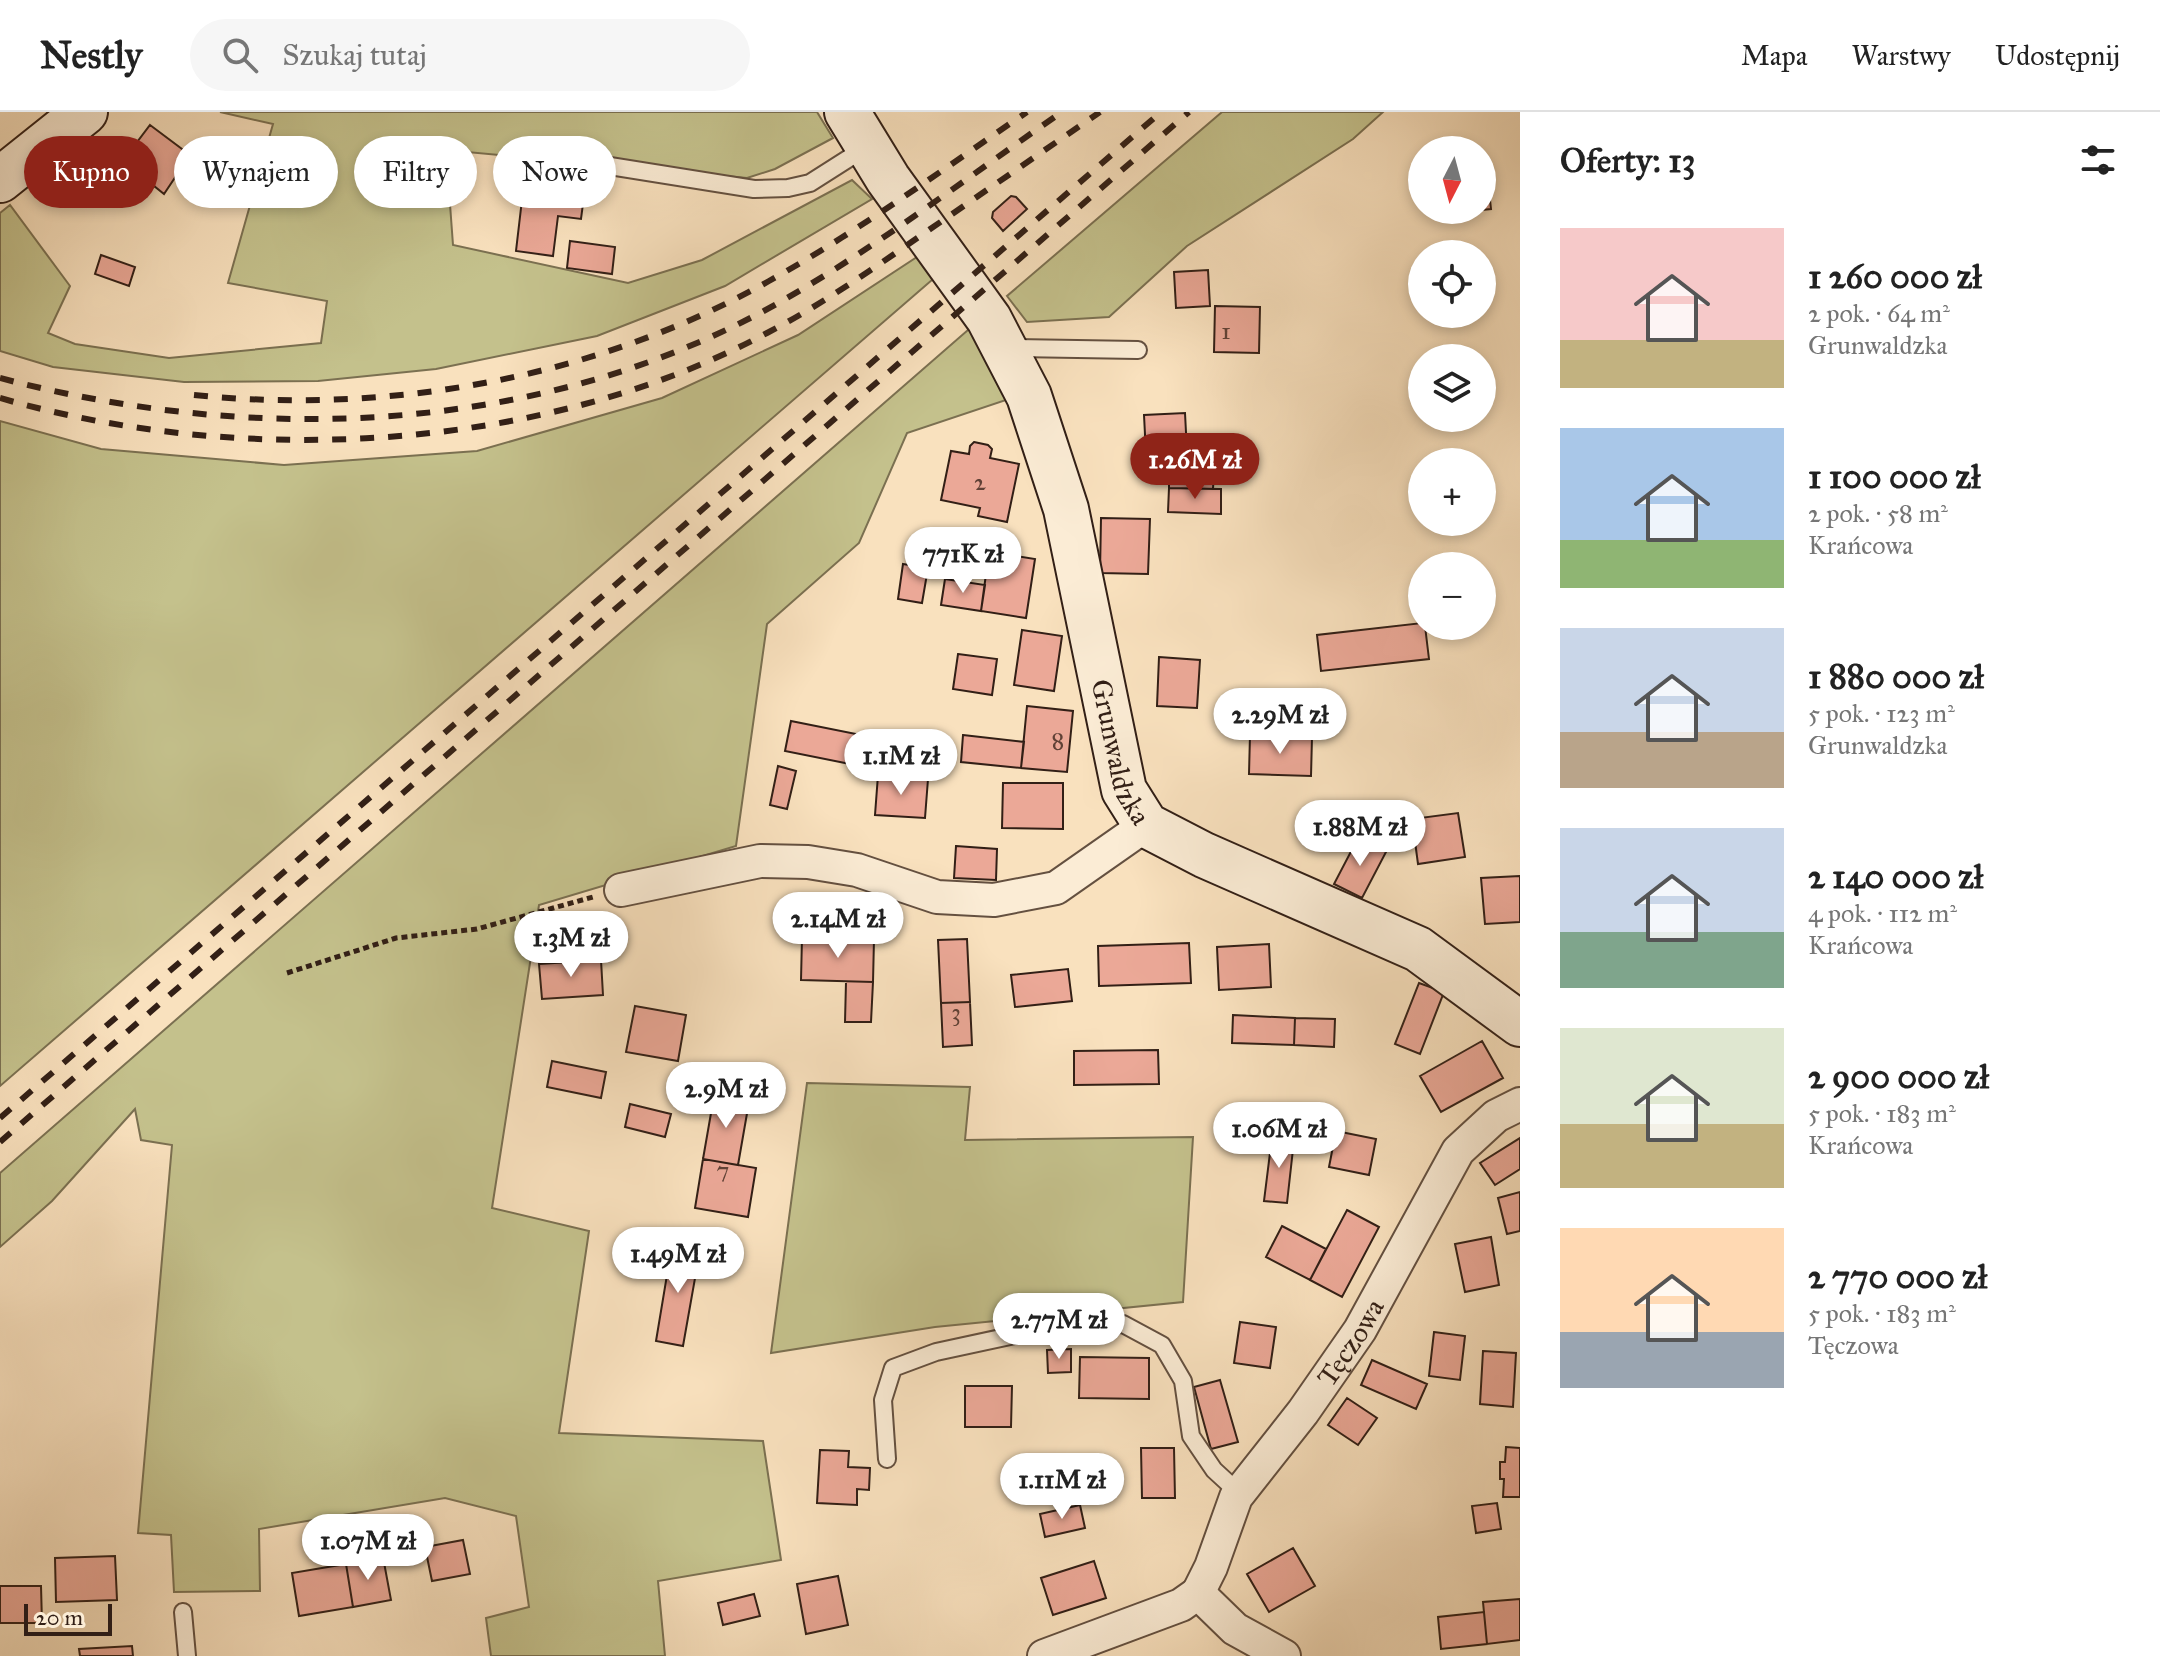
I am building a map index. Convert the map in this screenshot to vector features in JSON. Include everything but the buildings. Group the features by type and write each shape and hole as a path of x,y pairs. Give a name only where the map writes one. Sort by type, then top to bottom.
{"street":[{"path":"0,180 85,112"},
{"name":"Grunwaldzka","path":"868,146 997,333 1029,396 1066,509 1124,790 1146,825 1204,855 1418,949 1520,1024"},
{"path":"621,890 760,861 808,862 857,870 937,897 994,900 1056,888 1146,825"},
{"name":"Tęczowa","path":"1198,1593 1239,1493 1303,1412 1360,1330 1458,1151 1496,1116 1520,1104"},
{"path":"1044,1656 1181,1605 1198,1593 1235,1629 1284,1656"}],"lane":[{"path":"616,167 754,189 788,188 810,183 868,146"},
{"path":"997,333 1138,350"},
{"path":"887,1459 883,1400 893,1368 936,1352 1038,1330 1123,1324 1162,1345 1183,1381 1191,1436 1214,1470 1239,1493"},
{"path":"183,1612 187,1656"}],"path":[{"path":"287,973 396,938 477,929 621,890"}],"shaded area":[{"path":"220,112 817,112 833,138 775,169 747,178 616,166 616,136 493,136 493,154 477,153 477,136 354,136 354,208 450,208 453,245 628,283 702,260 852,180 872,199 725,286 597,336 436,369 318,381 184,382 53,367 0,351 0,213 10,205 70,286 48,333 75,344 169,358 321,343 327,301 228,283 249,208 338,208 338,136 270,136 273,124"},
{"path":"1222,112 1383,112 1353,139 1187,246 1109,317 1027,322 1007,296"},
{"path":"920,255 940,273 0,1086 0,421 101,449 284,465 477,451 662,398 798,335"},
{"path":"976,323 1018,396 907,433 859,543 767,624 736,846 539,905 492,1208 589,1231 559,1433 763,1441 781,1560 658,1581 665,1656 491,1656 486,1618 529,1607 516,1516 445,1498 259,1529 260,1591 174,1592 171,1535 138,1533 172,1145 141,1140 135,1109 52,1201 0,1247 0,1173"},
{"path":"807,1083 970,1087 965,1140 1193,1137 1183,1302 935,1327 771,1353"}],"railway":[{"path":"194,395 268,400 342,399 416,393 490,382 563,365 634,343 703,315 802,262 900,200 1027,112"},
{"path":"0,378 95,399 192,413 289,419 386,416 483,405 578,384 670,354 760,313 876,242 1062,112"},
{"path":"0,398 93,420 191,434 290,440 390,437 490,425 586,404 679,373 788,322 868,272 1100,112"},
{"path":"0,1118 1161,112"},
{"path":"0,1142 1189,112"}]}
